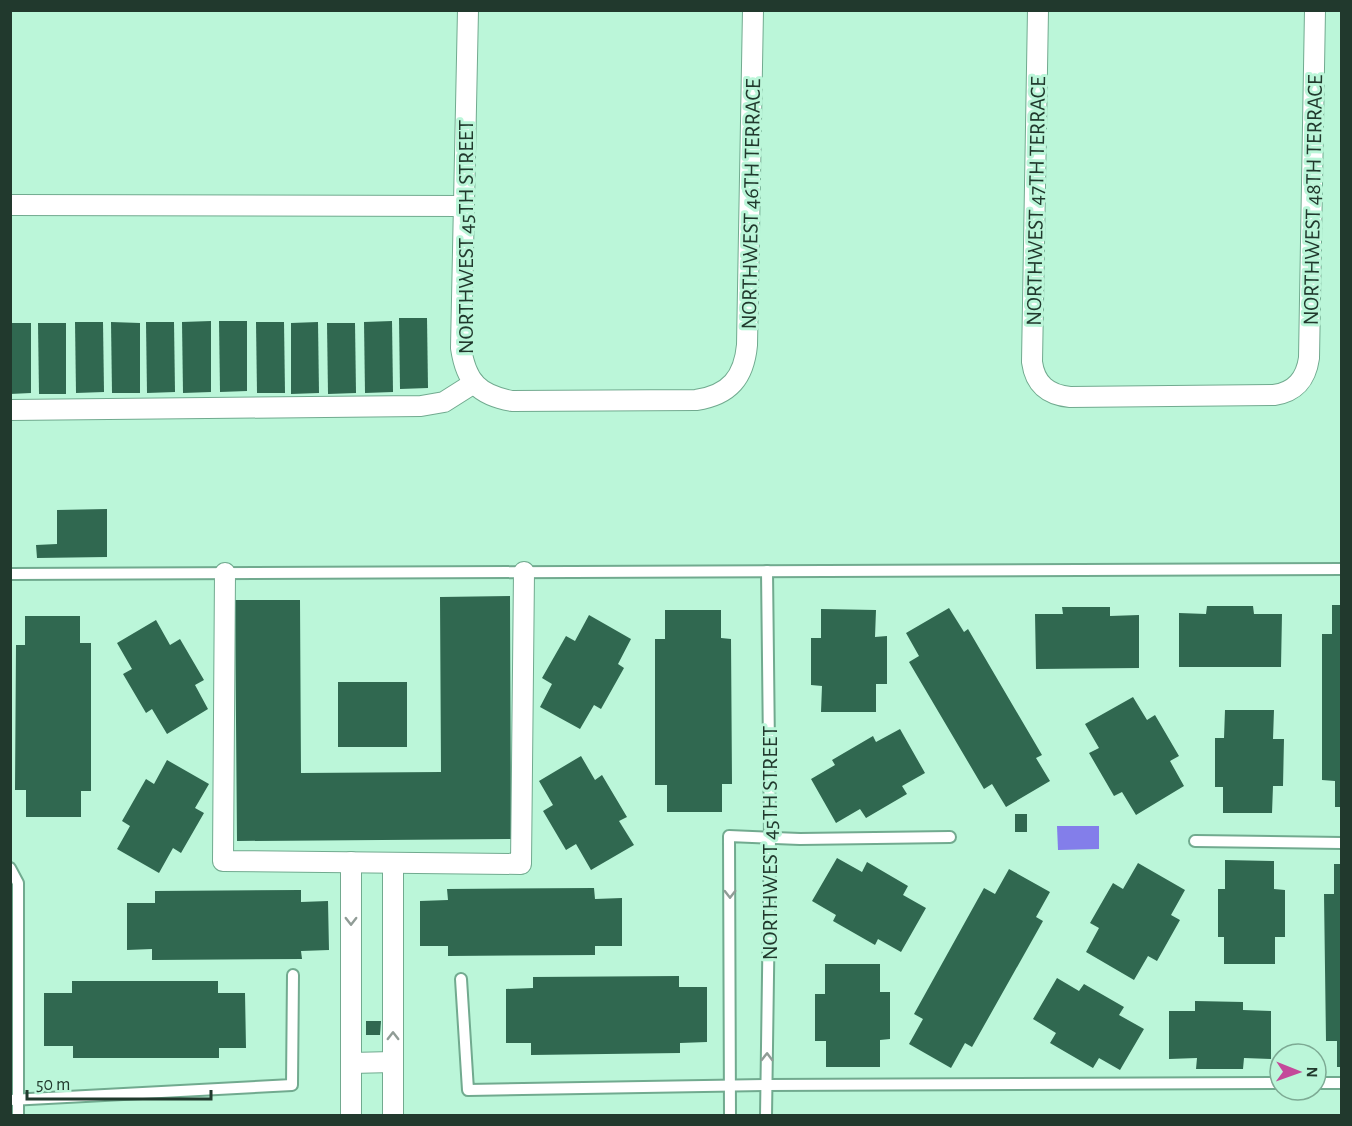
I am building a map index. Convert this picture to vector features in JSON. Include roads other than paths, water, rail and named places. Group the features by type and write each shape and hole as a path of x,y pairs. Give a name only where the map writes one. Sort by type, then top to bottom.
{"street":[{"name":"NORTHWEST 45TH STREET","path":"468,10 461,348 467,373 483,392 494,398 512,401 696,400 725,390"},
{"name":"NORTHWEST 46TH TERRACE","path":"725,390 737,379 743,369 747,345 753,10"},
{"name":"NORTHWEST 47TH TERRACE","path":"1038,10 1032,354 1035,375 1044,388 1055,395 1070,397 1281,394 1297,386"},
{"name":"NORTHWEST 48TH TERRACE","path":"1297,386 1305,374 1309,358 1315,10"},
{"path":"10,205 464,206"},
{"path":"10,410 421,406 444,402 474,383"},
{"path":"225,573 223,861 521,864 524,572"},
{"path":"351,862 351,1116"},
{"path":"393,862 393,1116"},
{"path":"351,1063 393,1062"}],"lane":[{"path":"10,574 1341,569"},
{"name":"NORTHWEST 45TH STREET","path":"766,1116 770,837 767,571"},
{"name":"NORTHWEST 45TH STREET","path":"730,1116 729,836 770,837"},
{"path":"770,837 800,839 950,837"},
{"path":"1195,841 1341,843"},
{"path":"10,868 18,883 14,1099 18,1116"},
{"path":"14,1099 292,1085 293,975"},
{"path":"460,979 468,1090 767,1085 1268,1083"}]}
